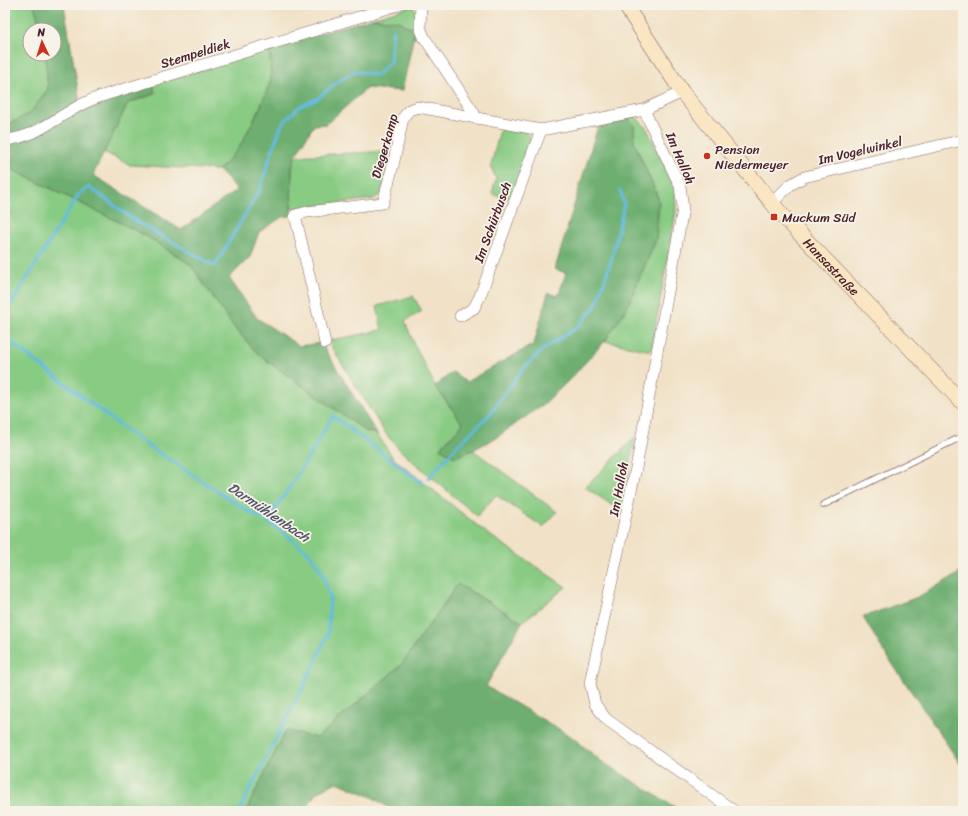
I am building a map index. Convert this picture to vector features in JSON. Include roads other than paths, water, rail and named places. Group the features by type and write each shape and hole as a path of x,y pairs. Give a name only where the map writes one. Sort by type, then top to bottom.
{"main road":[{"name":"Hansastraße","path":"625,5 682,92 780,214 963,403"}],"street":[{"name":"Stempeldiek","path":"5,140 15,140 36,131 88,101 398,5"},
{"path":"421,5 420,27 424,37 474,113 474,118"},
{"name":"Diegerkamp","path":"325,343 295,215 307,212 383,203 404,118 409,110 418,107 541,130 644,110 682,92"},
{"name":"Im Halloh","path":"644,110 680,186 683,209 636,468 590,684 595,704 606,719 734,811"},
{"name":"Im Schürbusch","path":"460,316 474,308 480,296 541,130"},
{"name":"Im Vogelwinkel","path":"772,203 790,185 804,177 963,140"}],"lane":[{"path":"823,504 963,435"}],"waterway":[{"path":"82,192 89,187 137,222 215,266 260,189 282,124 300,106 317,99 336,83 355,71 377,75 390,62 393,30"},
{"path":"428,478 458,445 489,415 524,368 543,349 578,327 596,305 612,258 624,204 620,190"},
{"path":"5,314 79,194"},
{"name":"Darmühlenbach","path":"5,338 135,437 246,510 267,521 290,538 309,553 323,574 330,598 328,634 312,669 239,811"},
{"path":"267,521 297,476 333,416 423,484"}],"place":[{"name":"Pension Niedermeyer","path":"707,156"},
{"name":"Muckum Süd","path":"774,217"}]}
